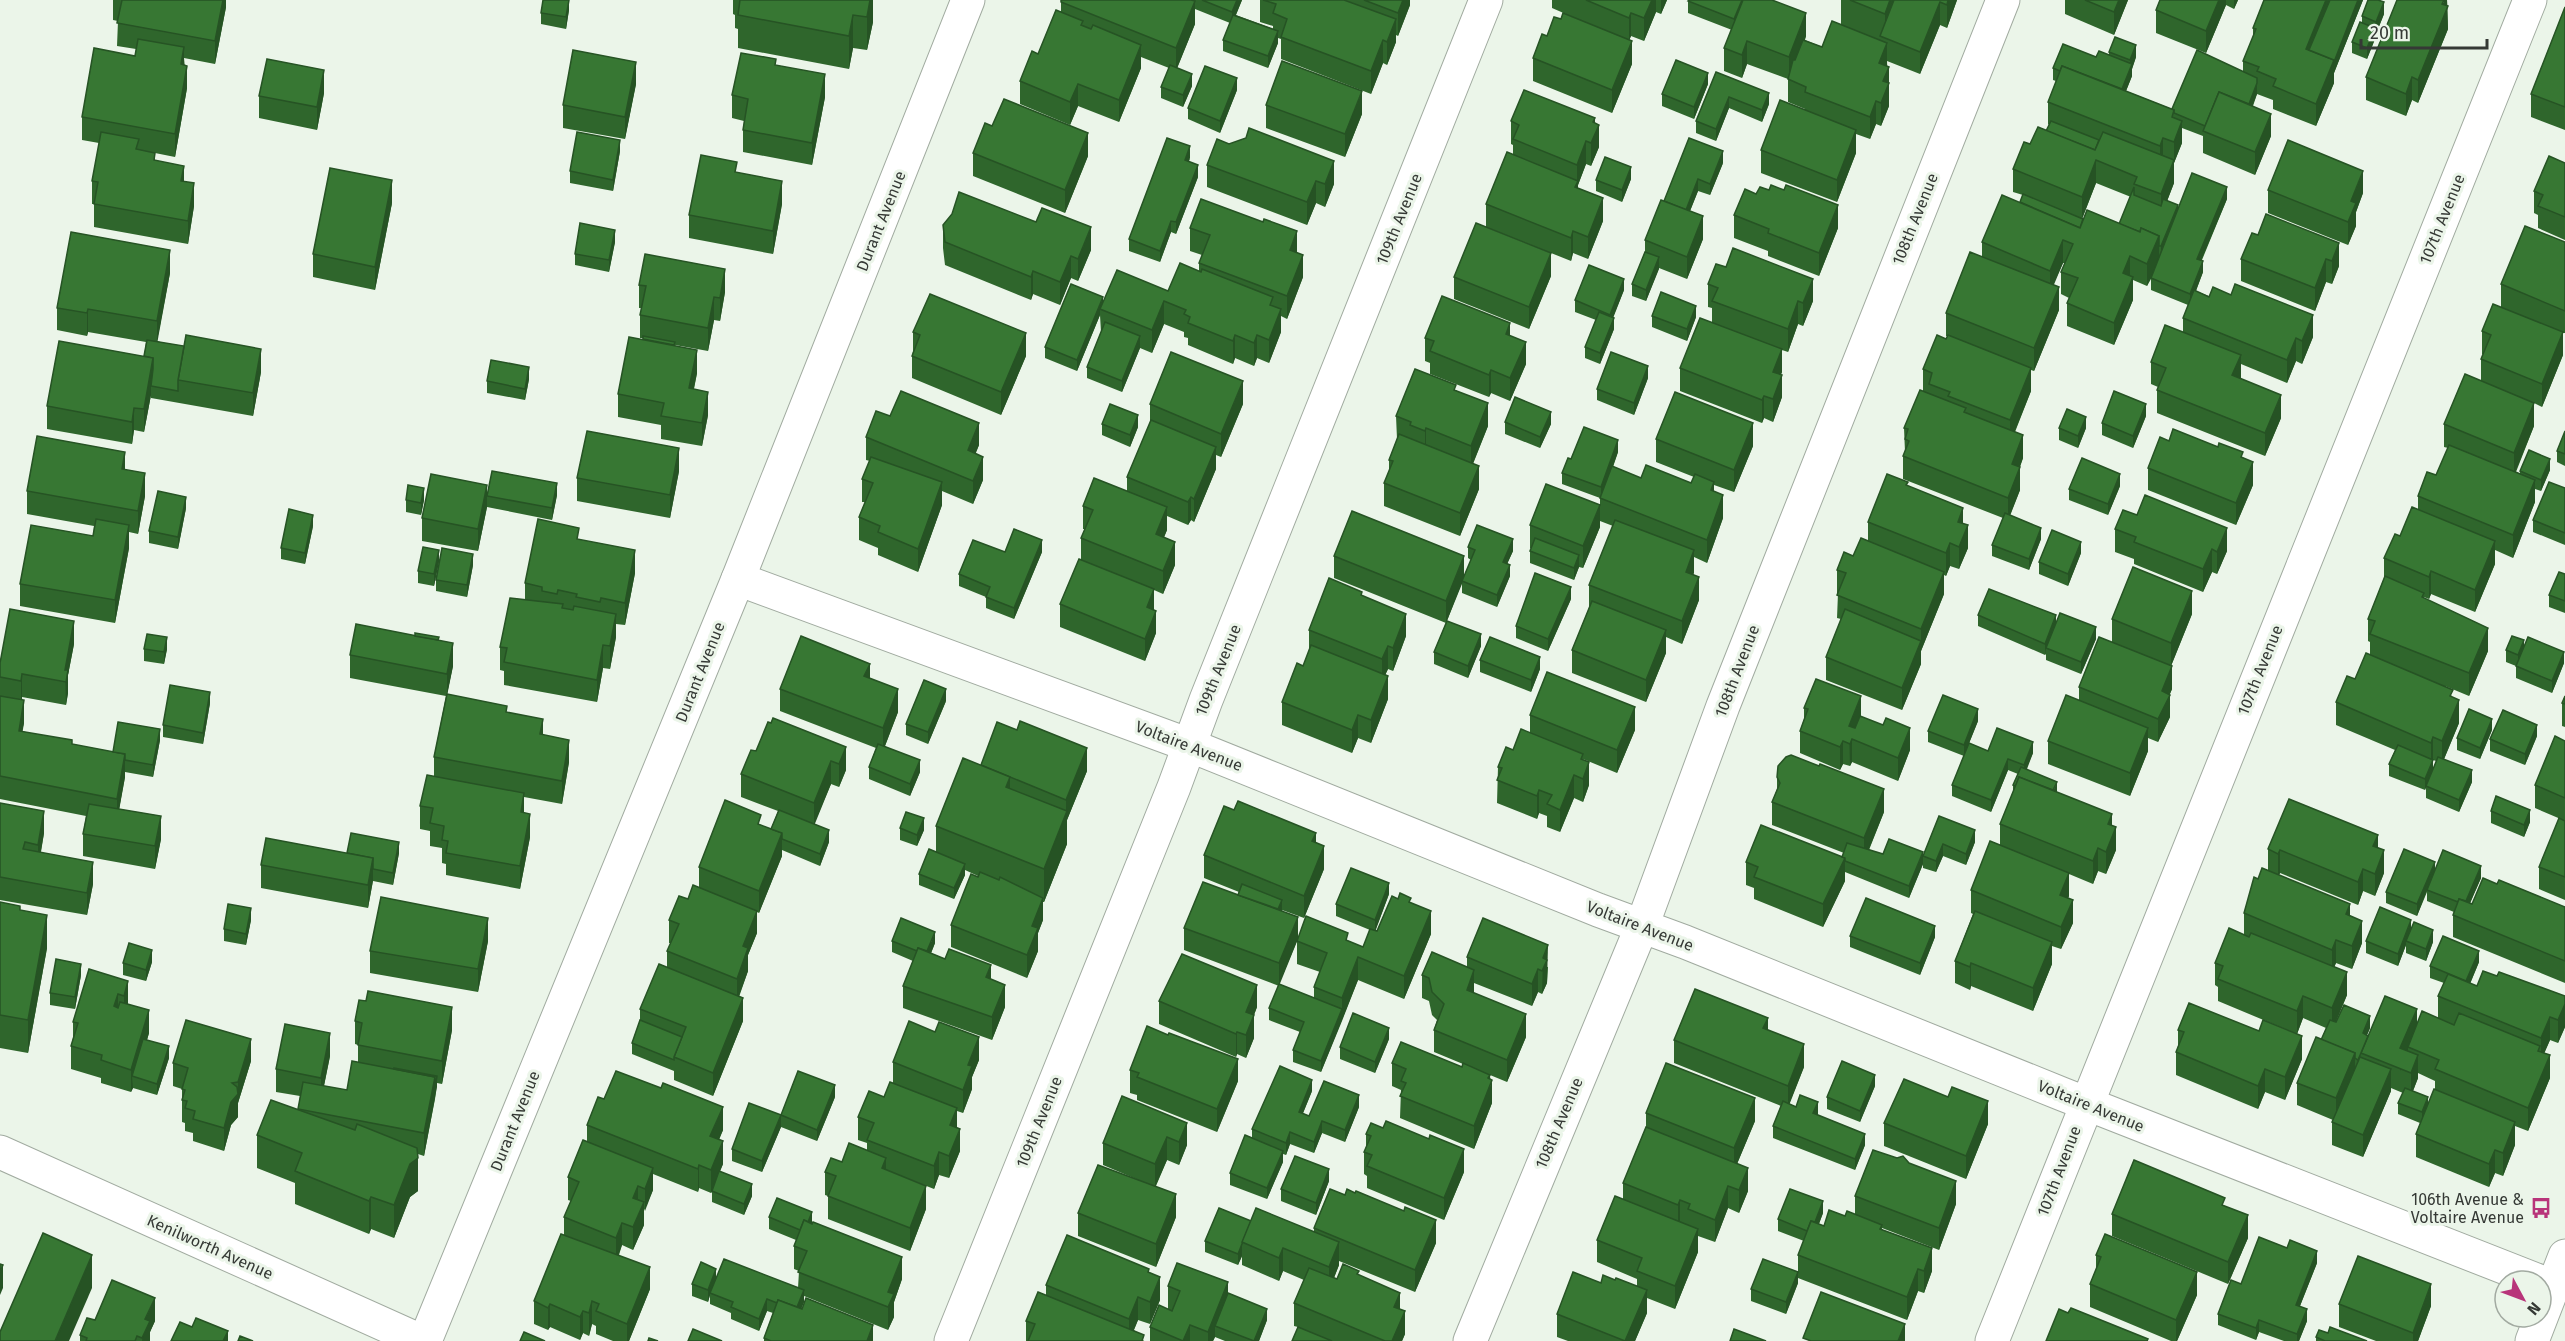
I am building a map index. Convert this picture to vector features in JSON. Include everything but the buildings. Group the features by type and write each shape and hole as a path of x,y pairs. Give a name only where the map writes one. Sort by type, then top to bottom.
{"street":[{"name":"Durant Avenue","path":"423,1341 738,579 968,0"},
{"name":"109th Avenue","path":"951,1341 1486,0"},
{"name":"108th Avenue","path":"1470,1341 1642,927 1723,706 2003,0"},
{"name":"107th Avenue","path":"1992,1341 2530,0"},
{"name":"Voltaire Avenue","path":"738,579 1189,745 1642,927 2508,1269"},
{"name":"Kenilworth Avenue","path":"0,1152 423,1341"},
{"path":"2553,1278 2565,1256"}],"place":[{"name":"106th Avenue & Voltaire Avenue","path":"2541,1208"}]}
